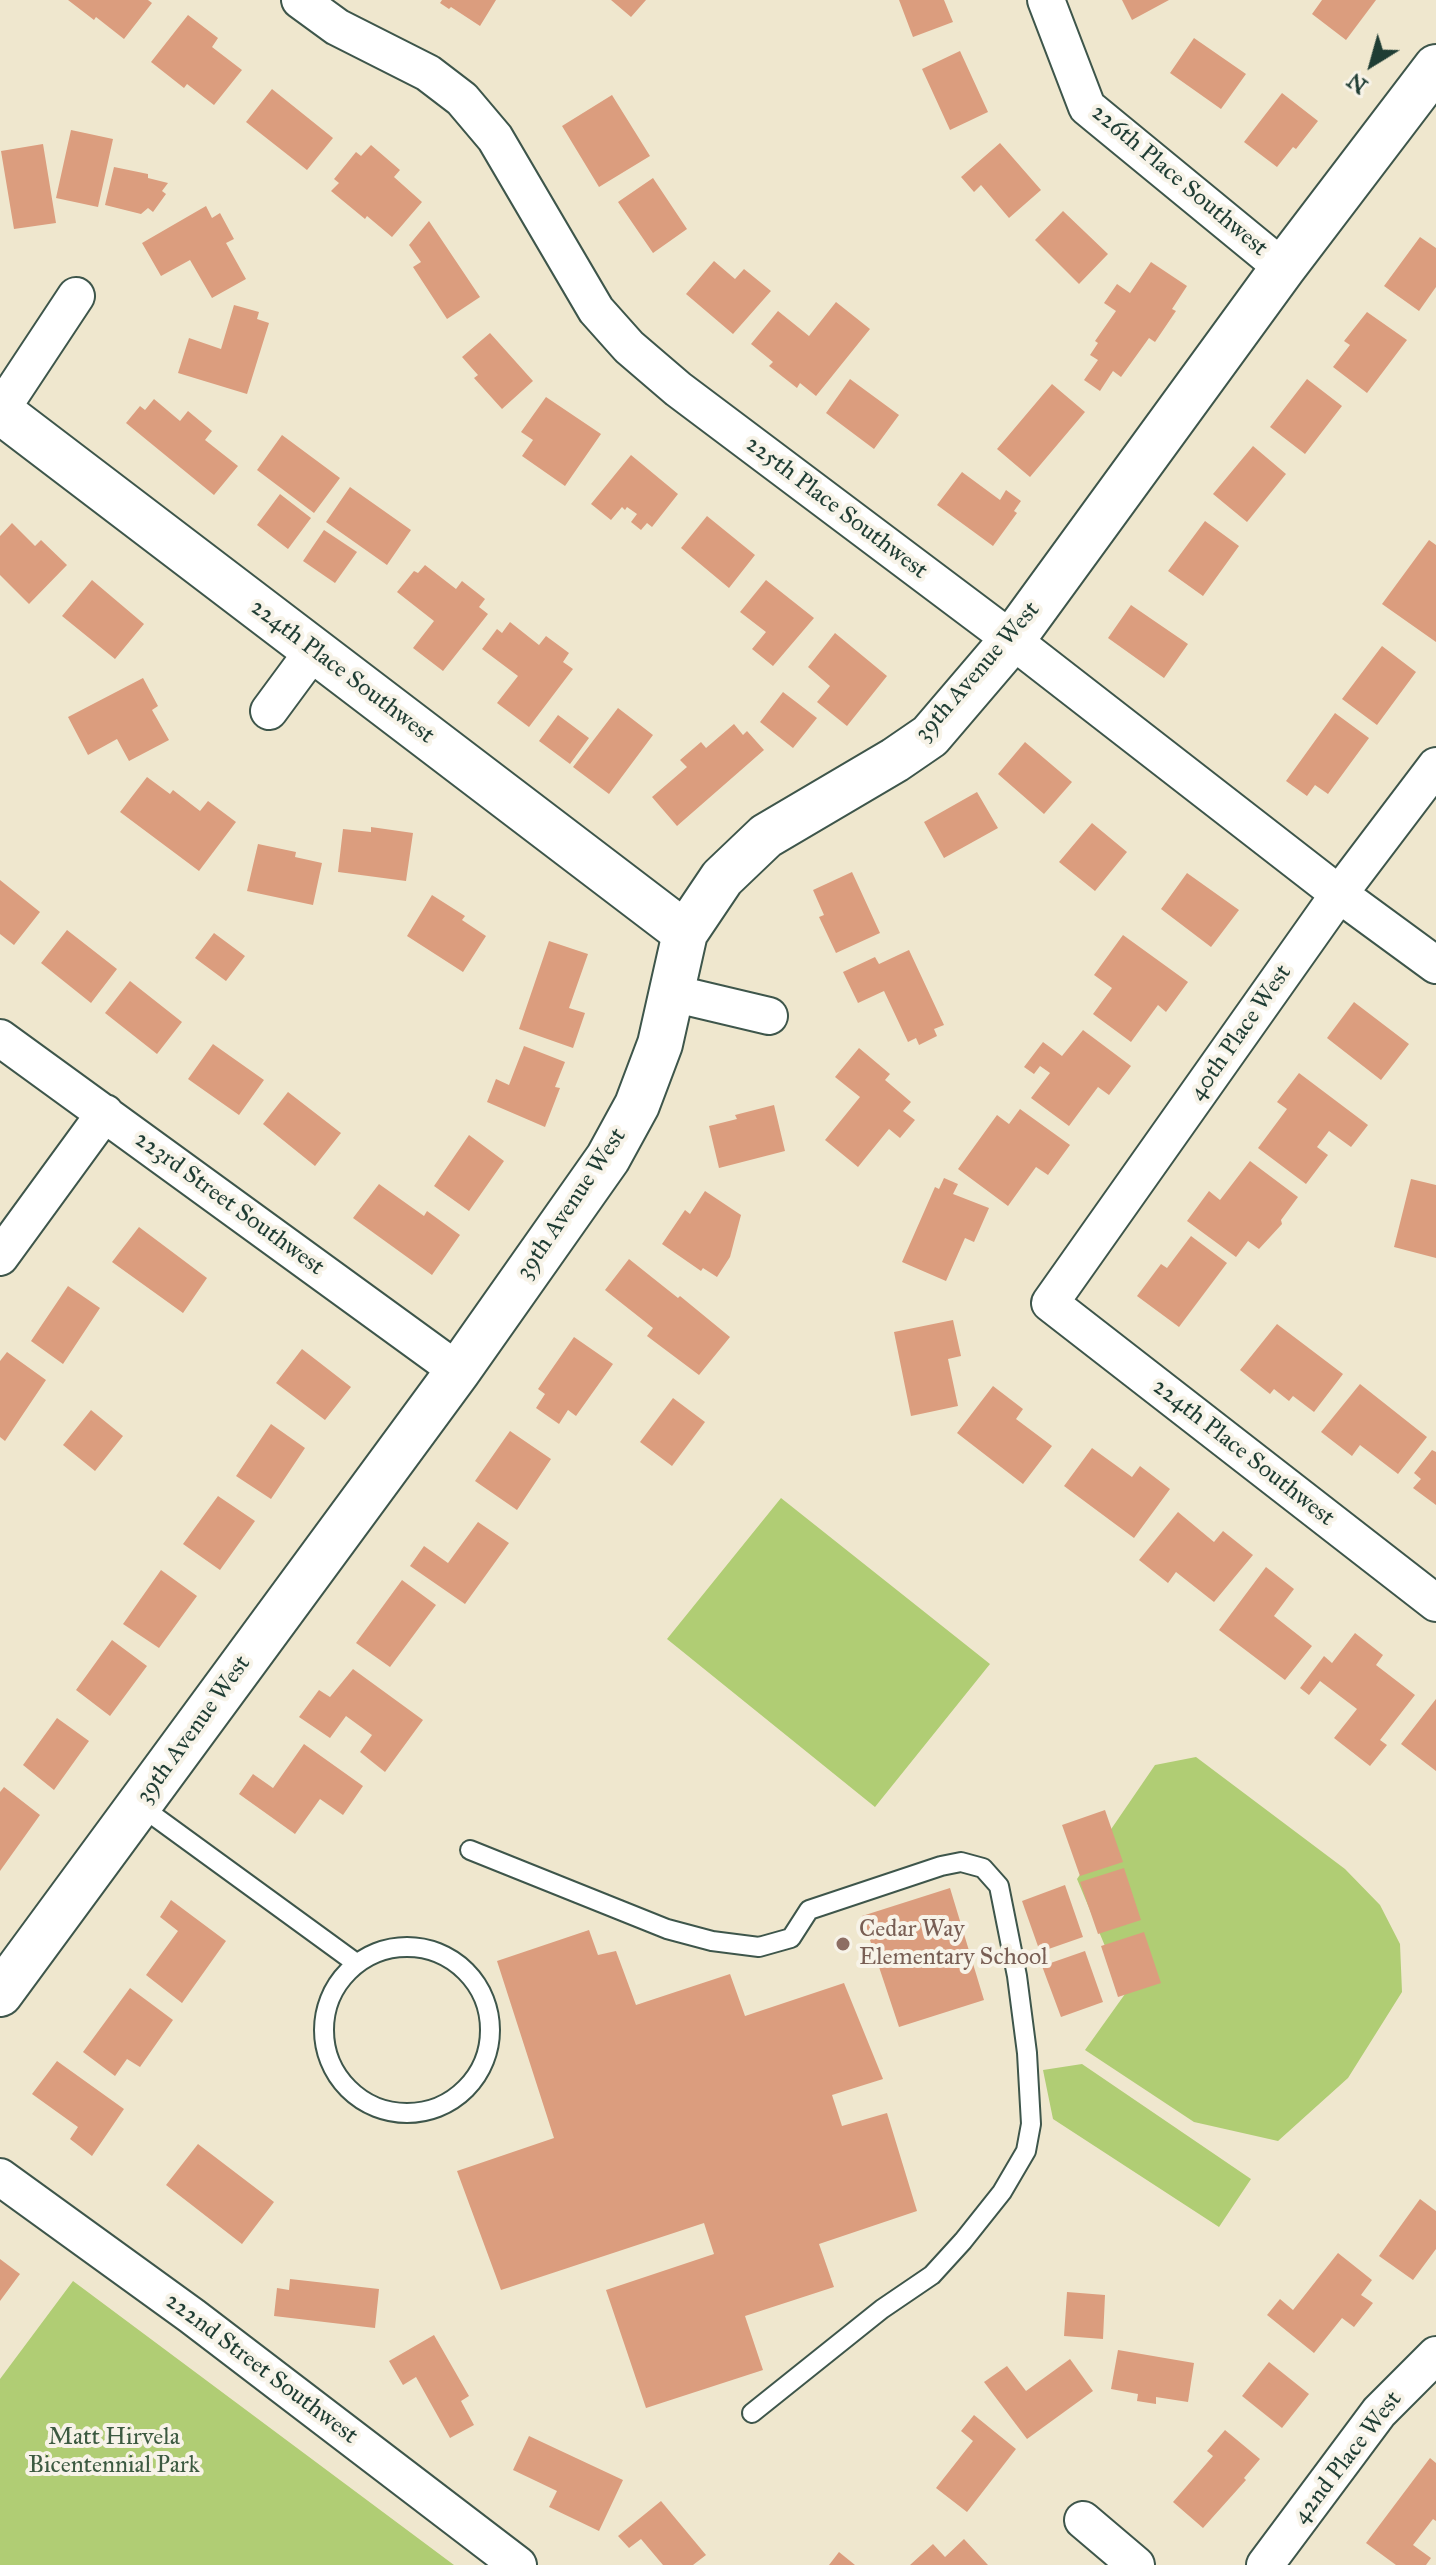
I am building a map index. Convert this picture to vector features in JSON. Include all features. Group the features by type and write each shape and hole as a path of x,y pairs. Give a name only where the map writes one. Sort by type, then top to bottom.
{"street":[{"name":"225th Place Southwest","path":"300,0 337,27 428,73 462,99 495,138 596,310 629,347 678,389 1436,965"},
{"name":"226th Place Southwest","path":"1046,0 1087,107 1283,268"},
{"name":"39th Avenue West","path":"0,1994 458,1371 608,1158 637,1105 660,1044 685,933 722,878 766,836 930,736 1012,640 1283,268 1436,67"},
{"path":"0,411 76,296"},
{"name":"224th Place Southwest","path":"0,411 685,933"},
{"path":"269,711 314,650"},
{"name":"40th Place West","path":"1050,1303 1339,894 1436,766"},
{"path":"672,993 769,1016"},
{"name":"223rd Street Southwest","path":"0,1038 458,1371"},
{"path":"0,1257 105,1113"},
{"name":"224th Place Southwest","path":"1050,1303 1436,1603"},
{"name":"222nd Street Southwest","path":"0,2177 192,2316 518,2565"},
{"name":"42nd Place West","path":"1265,2565 1379,2412 1436,2355"},
{"path":"1083,2520 1136,2565"}],"lane":[{"path":"139,1805 356,1963"},
{"path":"470,1850 667,1929 712,1941 759,1947 791,1938 809,1910 941,1866 961,1862 983,1868 999,1886 1017,1976 1027,2053 1031,2124 1026,2151 1002,2192 932,2275 882,2309 752,2413"},
{"path":"393,1947 434,1951 461,1967 481,1991 490,2021 487,2053 473,2081 450,2102 420,2112 389,2112 360,2099 338,2077 325,2048 324,2016 335,1987 356,1963 393,1947"}],"green space":[{"path":"781,1498 990,1664 875,1807 667,1639"},
{"path":"1196,1757 1345,1869 1380,1905 1400,1944 1402,1992 1348,2078 1278,2141 1194,2122 1085,2050 1125,1994 1077,1879 1155,1765"},
{"path":"1082,2064 1251,2179 1219,2227 1053,2119 1043,2070"},
{"name":"Matt Hirvela Bicentennial Park","path":"73,2281 454,2565 0,2565 0,2379"}],"building":[{"path":"68,0 148,0 152,3 124,39"},
{"path":"442,0 496,0 480,26 440,3"},
{"path":"611,0 646,0 631,17"},
{"path":"899,0 944,0 953,22 913,37"},
{"path":"1122,0 1169,0 1132,20"},
{"path":"1322,0 1376,0 1346,40 1312,14"},
{"path":"188,15 218,38 212,47 242,70 214,105 187,84 184,88 151,62"},
{"path":"1194,38 1246,74 1221,109 1170,73"},
{"path":"960,51 988,112 950,130 922,69"},
{"path":"272,89 333,138 307,170 246,122"},
{"path":"1282,93 1318,121 1277,167 1244,142"},
{"path":"612,95 650,156 599,187 562,126"},
{"path":"71,130 113,139 98,207 56,198"},
{"path":"1000,143 1041,190 1009,218 981,185 974,192 961,177"},
{"path":"43,144 56,223 14,229 1,151"},
{"path":"371,145 400,170 394,177 422,202 392,237 331,191 339,183 334,179 356,152 361,156"},
{"path":"114,167 148,174 148,178 168,183 162,191 166,194 153,212 148,208 141,214 105,205"},
{"path":"653,178 687,229 653,253 618,202"},
{"path":"206,206 212,218 220,213 234,239 226,243 246,279 212,298 190,260 161,276 142,243"},
{"path":"1063,211 1108,254 1079,284 1035,240"},
{"path":"429,221 480,297 447,319 413,267 421,262 409,245"},
{"path":"1420,237 1436,248 1436,287 1419,311 1384,286"},
{"path":"714,261 735,279 744,269 771,291 733,334 686,294"},
{"path":"1151,262 1187,286 1172,309 1176,311 1155,342 1149,338 1121,377 1113,371 1100,391 1084,380 1098,360 1090,355 1098,343 1095,341 1116,311 1104,303 1117,284 1130,293"},
{"path":"836,302 870,329 816,396 800,383 797,388 769,366 773,362 751,344 778,311 809,336"},
{"path":"234,305 259,312 257,319 269,323 247,394 178,373 189,338 221,349"},
{"path":"1367,312 1407,340 1367,393 1333,367 1350,345 1344,341"},
{"path":"490,333 533,381 502,409 474,378 478,375 462,357"},
{"path":"850,379 899,415 874,449 826,413"},
{"path":"1307,379 1342,406 1305,454 1270,427"},
{"path":"1052,384 1085,412 1030,477 997,449"},
{"path":"546,397 601,434 565,486 522,456 533,440 521,432"},
{"path":"154,399 180,421 188,411 212,431 205,440 238,466 214,495 126,423 140,406 145,410"},
{"path":"282,435 340,478 314,513 257,470"},
{"path":"1253,446 1286,474 1247,522 1213,494"},
{"path":"631,455 678,494 652,527 647,523 641,530 631,522 637,514 627,507 625,510 622,507 611,520 591,504"},
{"path":"962,472 1000,500 1006,490 1021,501 1014,511 1017,513 993,546 937,505"},
{"path":"350,487 411,530 387,565 326,522"},
{"path":"280,494 311,518 288,549 257,525"},
{"path":"707,516 755,555 729,588 681,548"},
{"path":"1205,521 1239,546 1203,596 1168,571"},
{"path":"12,523 35,546 41,540 67,565 29,604 0,575 0,536"},
{"path":"324,530 357,552 335,583 303,561"},
{"path":"1429,540 1436,545 1436,642 1382,604"},
{"path":"425,565 456,589 462,581 485,599 479,607 488,614 443,671 413,648 434,621 397,592 414,571 418,573"},
{"path":"92,580 144,624 115,659 62,616"},
{"path":"766,580 814,618 773,666 752,649 766,632 740,612"},
{"path":"1131,605 1188,644 1164,678 1108,638"},
{"path":"510,622 539,645 546,636 569,653 563,662 573,669 529,727 497,703 518,676 482,649 497,629 502,633"},
{"path":"835,633 887,676 847,726 817,702 830,686 808,667"},
{"path":"1382,646 1416,672 1377,725 1342,699"},
{"path":"143,678 158,706 152,710 169,740 129,761 117,739 88,755 68,717"},
{"path":"783,692 817,718 793,748 760,722"},
{"path":"618,708 653,735 609,794 573,767"},
{"path":"1335,713 1369,738 1328,794 1315,785 1307,796 1286,781"},
{"path":"558,715 589,738 570,764 539,741"},
{"path":"734,724 743,735 747,731 764,750 677,826 652,797 687,767 680,760 701,742 706,748"},
{"path":"1025,742 1072,782 1044,814 998,774"},
{"path":"147,777 170,794 173,790 200,811 208,801 236,822 199,871 120,812"},
{"path":"977,792 998,828 944,858 924,822"},
{"path":"1092,823 1127,852 1095,891 1059,862"},
{"path":"371,827 413,833 406,881 338,872 343,829 371,832"},
{"path":"258,844 296,852 295,857 322,863 313,905 247,891"},
{"path":"852,872 880,933 836,953 819,917 824,915 813,890"},
{"path":"1187,873 1239,910 1211,947 1161,909"},
{"path":"0,880 40,912 14,945 0,934"},
{"path":"432,895 465,916 462,920 486,936 463,972 407,936"},
{"path":"67,930 117,969 91,1003 41,963"},
{"path":"214,933 245,956 226,981 195,958"},
{"path":"1123,935 1188,982 1166,1012 1158,1005 1131,1042 1093,1014 1112,988 1094,975"},
{"path":"549,941 588,954 569,1008 585,1013 573,1048 519,1029"},
{"path":"909,950 944,1025 934,1029 937,1036 919,1045 916,1038 908,1042 884,991 858,1003 843,972 875,957 879,964"},
{"path":"130,981 182,1022 157,1054 105,1013"},
{"path":"1354,1002 1409,1044 1381,1080 1327,1038"},
{"path":"1083,1030 1131,1066 1109,1095 1098,1087 1069,1126 1031,1098 1050,1073 1040,1066 1034,1074 1024,1067 1043,1042 1062,1056"},
{"path":"213,1044 264,1080 239,1115 188,1079"},
{"path":"524,1046 565,1062 555,1087 560,1088 545,1127 487,1102 496,1079 509,1085"},
{"path":"859,1048 890,1074 885,1080 911,1102 903,1111 915,1120 900,1138 889,1129 858,1167 825,1140 860,1097 835,1077"},
{"path":"1299,1073 1368,1125 1351,1147 1329,1131 1317,1147 1328,1155 1306,1184 1258,1148 1287,1109 1277,1102"},
{"path":"288,1092 341,1133 315,1166 263,1124"},
{"path":"774,1105 785,1151 719,1168 709,1126 737,1119 735,1115"},
{"path":"1020,1109 1070,1145 1048,1175 1036,1167 1008,1206 958,1169 997,1115 1009,1124"},
{"path":"469,1135 504,1161 469,1211 434,1186"},
{"path":"1250,1161 1298,1197 1281,1220 1282,1224 1259,1249 1248,1241 1236,1257 1187,1221 1209,1191 1220,1200"},
{"path":"944,1178 958,1184 953,1194 989,1208 974,1242 965,1238 946,1281 902,1262 935,1187 939,1189"},
{"path":"1411,1179 1436,1185 1436,1258 1394,1247"},
{"path":"379,1184 424,1216 427,1211 460,1235 432,1275 353,1218"},
{"path":"705,1191 741,1215 730,1257 717,1277 703,1268 701,1271 662,1244 685,1210 690,1214"},
{"path":"139,1227 207,1278 183,1313 112,1262"},
{"path":"1191,1236 1227,1263 1179,1327 1137,1296 1161,1264 1167,1268"},
{"path":"629,1259 730,1337 699,1375 647,1336 653,1328 605,1290"},
{"path":"68,1286 100,1308 63,1364 31,1341"},
{"path":"953,1320 961,1356 948,1359 958,1406 911,1416 894,1332"},
{"path":"1277,1324 1343,1374 1314,1412 1293,1396 1289,1401 1274,1389 1270,1394 1240,1370"},
{"path":"574,1337 613,1364 576,1416 568,1410 559,1424 536,1408 545,1394 538,1389"},
{"path":"302,1349 351,1387 325,1420 276,1383"},
{"path":"7,1352 46,1380 5,1441 0,1437 0,1361"},
{"path":"1360,1384 1427,1437 1398,1474 1360,1445 1352,1456 1321,1432"},
{"path":"993,1386 1023,1409 1016,1419 1052,1446 1023,1484 957,1433"},
{"path":"673,1398 705,1422 672,1466 640,1442"},
{"path":"91,1410 123,1436 95,1471 63,1445"},
{"path":"271,1424 305,1448 271,1499 236,1476"},
{"path":"510,1431 551,1459 517,1510 475,1481"},
{"path":"1092,1448 1132,1477 1140,1466 1170,1489 1134,1538 1064,1486"},
{"path":"1432,1450 1436,1452 1436,1505 1413,1488 1421,1479 1414,1473"},
{"path":"218,1496 255,1521 220,1570 183,1544"},
{"path":"1178,1512 1214,1542 1223,1531 1253,1555 1214,1602 1176,1572 1168,1583 1139,1560"},
{"path":"478,1522 509,1543 465,1604 410,1566 424,1546 448,1563"},
{"path":"1266,1567 1294,1589 1274,1616 1312,1646 1285,1680 1219,1630"},
{"path":"161,1570 197,1596 159,1648 123,1624"},
{"path":"402,1580 436,1605 390,1667 356,1643"},
{"path":"1355,1633 1383,1655 1376,1665 1415,1695 1380,1740 1387,1745 1370,1766 1334,1738 1357,1709 1320,1681 1309,1695 1300,1688 1324,1656 1332,1663"},
{"path":"112,1640 147,1666 110,1716 76,1690"},
{"path":"353,1669 423,1720 385,1772 360,1752 372,1735 346,1716 330,1738 299,1717 319,1690 330,1697"},
{"path":"1436,1699 1436,1771 1401,1744"},
{"path":"57,1718 89,1741 54,1790 23,1765"},
{"path":"304,1744 363,1786 343,1815 320,1799 295,1834 239,1794 253,1774 273,1788"},
{"path":"4,1787 40,1815 0,1871 0,1792"},
{"path":"1105,1810 1123,1862 1080,1876 1062,1825"},
{"path":"1124,1868 1141,1920 1098,1934 1080,1882"},
{"path":"1065,1885 1083,1937 1040,1952 1022,1901"},
{"path":"950,1888 984,2000 899,2027 862,1916"},
{"path":"171,1900 226,1941 182,2003 146,1975 178,1931 160,1917"},
{"path":"589,1930 598,1955 616,1951 636,2005 730,1974 745,2016 844,1983 883,2079 832,2095 842,2126 887,2113 917,2211 819,2244 834,2287 745,2316 763,2370 646,2408 606,2290 714,2254 704,2223 501,2290 457,2171 554,2138 497,1961"},
{"path":"1144,1932 1161,1983 1118,1997 1101,1946"},
{"path":"1085,1951 1103,2002 1061,2017 1042,1966"},
{"path":"130,1988 173,2020 140,2067 127,2059 115,2076 83,2052"},
{"path":"57,2061 124,2109 92,2156 70,2139 78,2127 32,2094"},
{"path":"198,2144 274,2202 242,2244 166,2185"},
{"path":"1420,2199 1436,2211 1436,2249 1413,2280 1379,2256"},
{"path":"1338,2253 1372,2280 1361,2295 1373,2303 1354,2327 1342,2318 1314,2353 1267,2315 1280,2299 1293,2310"},
{"path":"0,2259 20,2274 0,2301"},
{"path":"290,2279 379,2289 375,2328 274,2316 277,2288 289,2290"},
{"path":"1067,2292 1105,2295 1103,2339 1064,2336"},
{"path":"434,2335 469,2396 461,2401 474,2425 450,2438 416,2377 403,2385 389,2361"},
{"path":"1118,2350 1194,2363 1188,2402 1156,2397 1156,2404 1137,2401 1138,2394 1111,2389"},
{"path":"1070,2359 1093,2391 1027,2439 984,2382 1007,2366 1026,2391"},
{"path":"1269,2362 1309,2394 1282,2428 1242,2396"},
{"path":"974,2415 1016,2449 967,2512 936,2488 973,2441 961,2431"},
{"path":"1225,2430 1260,2459 1244,2478 1246,2480 1203,2528 1173,2502 1213,2456 1207,2451"},
{"path":"529,2436 623,2480 599,2531 549,2507 557,2491 513,2470"},
{"path":"1430,2458 1436,2463 1436,2521 1433,2519 1413,2545 1431,2558 1426,2565 1396,2565 1366,2543"},
{"path":"661,2501 706,2555 693,2565 663,2565 641,2539 629,2548 618,2536"},
{"path":"964,2539 988,2565 910,2565 933,2544 945,2557"},
{"path":"839,2552 855,2565 829,2565"}],"place":[{"name":"Cedar Way Elementary School","path":"843,1944"}]}
